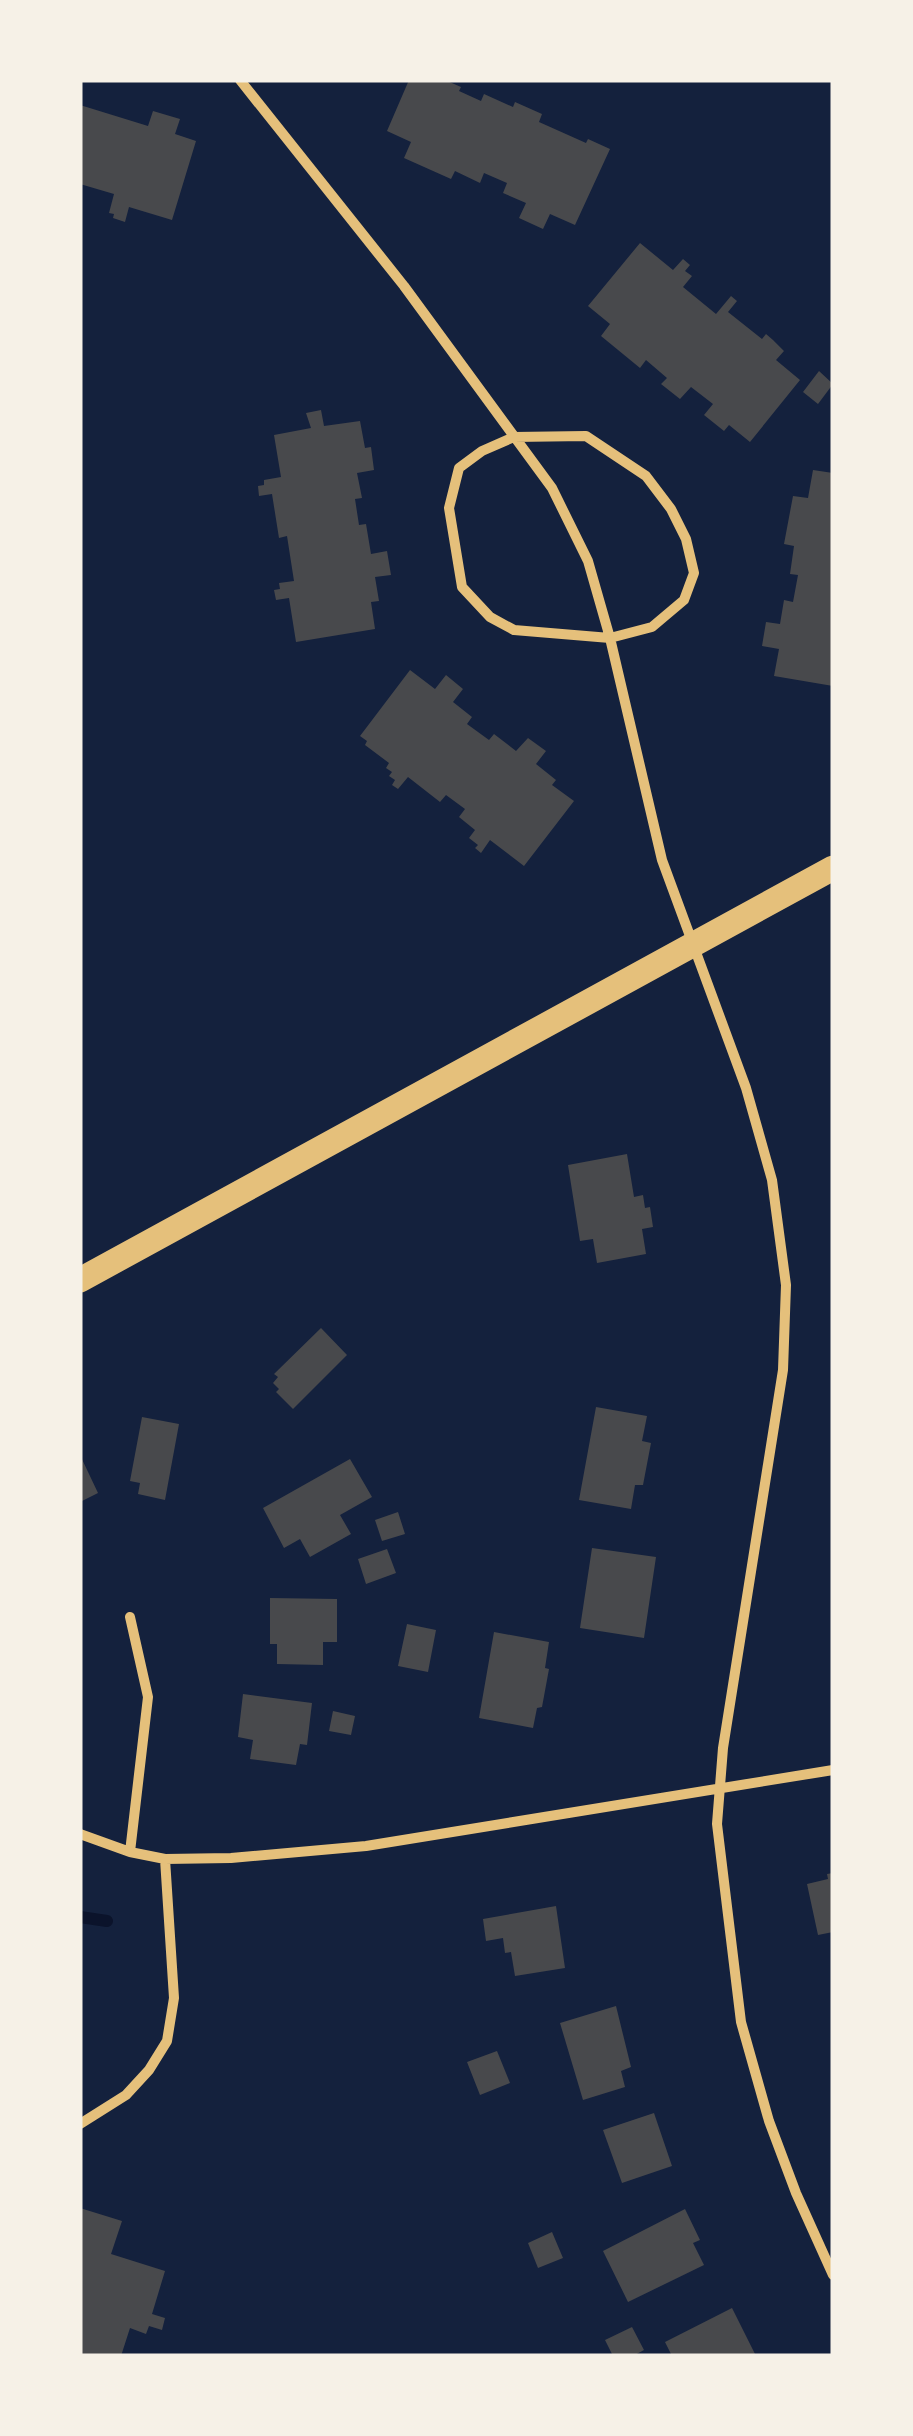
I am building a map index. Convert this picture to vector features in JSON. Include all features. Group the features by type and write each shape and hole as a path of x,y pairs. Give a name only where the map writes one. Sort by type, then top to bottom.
{"main road":[{"path":"80,1280 833,868"}],"street":[{"path":"240,80 404,286 552,488 588,561 662,860 746,1088 772,1180 786,1285 784,1370 723,1748 718,1824 741,2022 769,2121 833,2275"},
{"path":"514,436 586,436 646,476 671,509 686,539 694,572 684,600 652,626 610,638 549,636 514,630 490,617 462,588 450,508 458,468 514,436"},
{"path":"130,1617 148,1696 130,1852"},
{"path":"80,1834 164,1859 231,1858 366,1846 833,1770"},
{"path":"80,2124 126,2095 149,2070 167,2041 174,1998 164,1859"}],"building":[{"path":"409,80 445,80 481,101 484,94 513,107 515,102 542,114 539,122 610,149 575,225 550,214 543,229 519,218 526,203 503,193 507,183 484,173 480,183 455,171 451,179 404,158 411,142 387,131"},
{"path":"80,105 148,126 153,111 180,119 175,134 196,141 172,220 129,207 125,222 113,218 114,214 109,213 114,194 80,184"},
{"path":"640,243 673,270 683,259 690,265 685,271 692,276 683,287 716,314 731,296 737,301 728,312 762,339 766,334 784,351 776,360 800,380 750,442 729,425 724,431 704,415 713,404 691,387 680,399 661,384 667,378 646,360 640,368 601,336 610,324 588,306"},
{"path":"819,371 833,384 818,404 803,392"},
{"path":"321,410 324,426 360,421 365,448 371,447 374,470 357,473 362,498 355,499 359,525 366,524 371,554 387,551 391,575 375,577 379,601 371,602 375,629 296,642 289,598 276,600 274,590 280,589 279,583 294,581 287,536 279,538 272,494 259,496 258,486 264,485 264,480 281,477 274,435 311,428 306,413"},
{"path":"813,470 833,473 833,686 774,676 779,649 762,646 766,622 780,624 784,600 793,602 798,575 790,574 794,546 784,544 793,496 808,498"},
{"path":"410,670 435,689 446,675 463,689 453,702 472,717 467,724 489,740 494,734 516,751 528,738 546,751 536,764 556,780 552,785 574,801 524,866 490,840 481,853 469,838 475,830 459,817 465,809 446,795 440,802 408,777 398,789 392,785 392,772 386,768 389,763 365,745 367,741 360,736"},
{"path":"627,1154 634,1197 643,1195 645,1208 650,1207 653,1227 642,1229 646,1254 597,1263 593,1239 580,1241 568,1165"},
{"path":"321,1328 347,1355 293,1409 276,1392 279,1389 273,1383 278,1377 274,1374"},
{"path":"596,1407 647,1416 642,1441 651,1443 643,1485 635,1485 631,1509 579,1500"},
{"path":"142,1417 179,1424 165,1500 138,1494 140,1483 130,1481"},
{"path":"80,1455 98,1493 80,1502"},
{"path":"350,1459 372,1497 340,1515 351,1534 310,1557 300,1539 284,1548 263,1508"},
{"path":"398,1512 405,1534 382,1541 375,1520"},
{"path":"592,1548 656,1557 644,1638 580,1628"},
{"path":"387,1549 396,1573 366,1584 358,1559"},
{"path":"270,1598 337,1599 337,1642 323,1642 323,1665 277,1664 277,1644 270,1644"},
{"path":"407,1624 436,1630 428,1672 398,1666"},
{"path":"494,1632 549,1642 542,1707 537,1708 533,1728 479,1718"},
{"path":"243,1694 312,1703 307,1745 300,1744 296,1765 250,1759 253,1740 238,1737"},
{"path":"333,1711 355,1716 351,1735 329,1731"},
{"path":"833,1873 833,1932 818,1935 807,1884 828,1879 827,1874"},
{"path":"556,1906 565,1968 515,1976 511,1952 505,1953 503,1938 486,1941 483,1919"},
{"path":"616,2006 631,2067 621,2071 625,2087 583,2100 560,2023"},
{"path":"497,2051 510,2083 480,2095 467,2062"},
{"path":"654,2113 672,2166 622,2183 603,2130"},
{"path":"80,2208 122,2221 111,2254 165,2271 152,2314 165,2318 162,2330 149,2326 146,2334 130,2328 121,2356 80,2356"},
{"path":"685,2209 700,2240 693,2243 704,2265 628,2302 603,2251"},
{"path":"552,2232 563,2258 538,2268 528,2243"},
{"path":"732,2308 756,2356 672,2356 665,2342"},
{"path":"632,2327 644,2350 633,2356 613,2356 605,2340"}],"waterway":[{"path":"80,1917 107,1921"}]}
